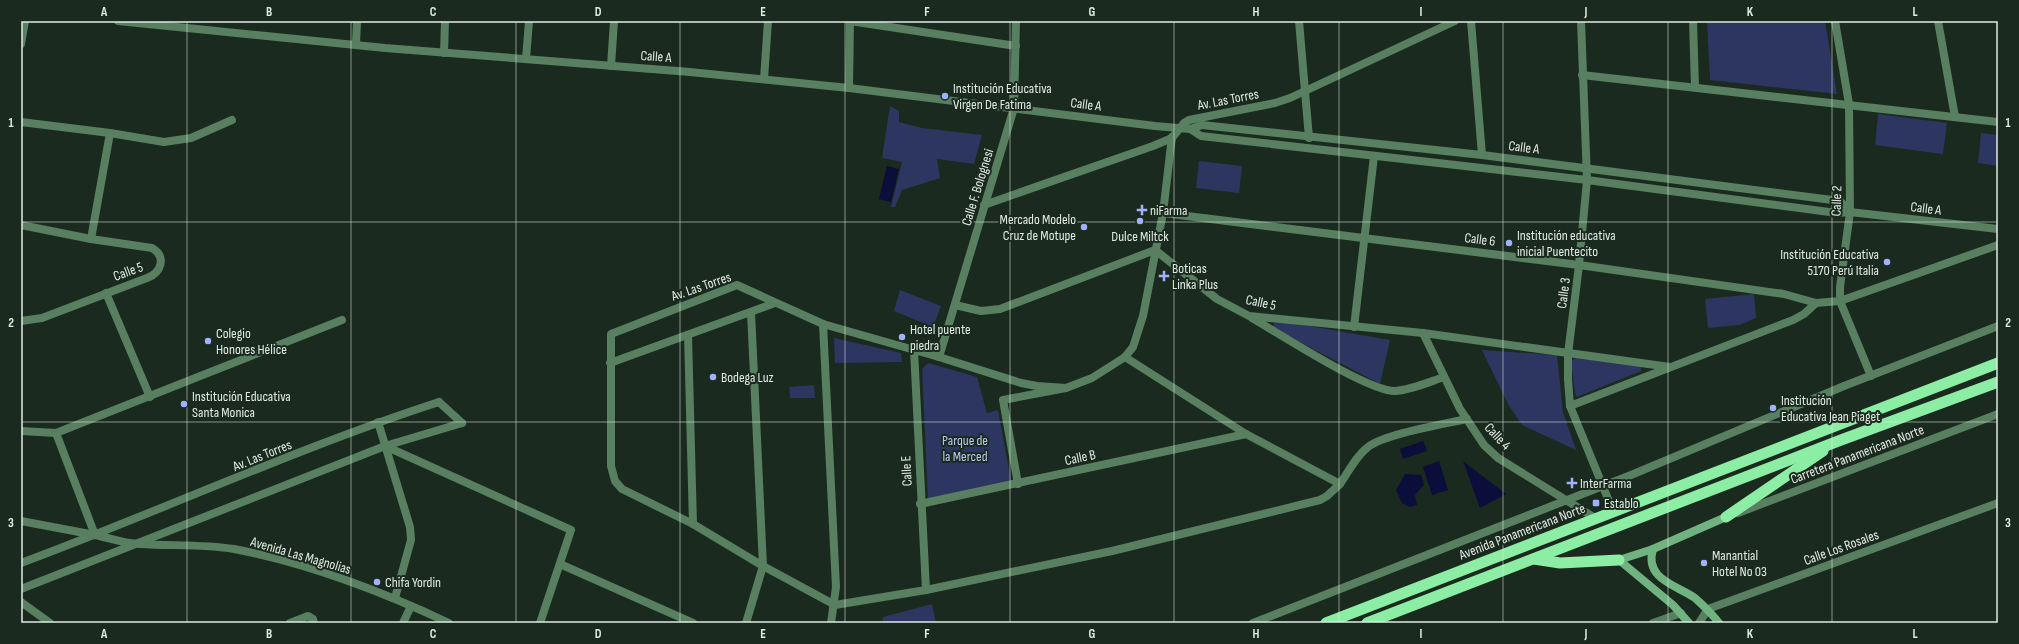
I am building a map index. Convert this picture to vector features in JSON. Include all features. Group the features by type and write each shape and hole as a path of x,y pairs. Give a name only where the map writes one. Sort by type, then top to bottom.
{"highway":[{"name":"Avenida Panamericana Norte","path":"1326,623 1998,363"},
{"path":"1367,623 1841,440 1998,382"},
{"path":"1726,517 1841,440"},
{"path":"1534,559 1560,563 1619,560"}],"main road":[{"path":"1619,560 1653,549 1726,517"},
{"path":"1653,549 1651,563 1654,570 1666,582 1688,594 1708,609 1719,623"},
{"path":"1619,560 1681,612 1689,623"}],"street":[{"path":"21,44 25,21"},
{"name":"Calle A","path":"118,21 444,53 611,66 849,88 1190,129 1202,125 1587,168 1840,201 1850,212"},
{"path":"356,44 358,21"},
{"path":"444,53 445,21"},
{"path":"526,60 529,21"},
{"path":"611,66 614,21"},
{"path":"764,80 768,21"},
{"path":"849,88 850,21 1016,46"},
{"name":"Calle F. Bolognesi","path":"939,357 1014,108 1016,21"},
{"path":"1299,21 1309,138"},
{"name":"Av. Las Torres","path":"984,205 1127,157 1172,137 1189,120 1275,103 1290,98 1304,90 1455,21"},
{"path":"1471,21 1482,156"},
{"name":"Calle 3","path":"1581,21 1587,180 1579,265 1568,354 1570,406 1613,511"},
{"path":"1693,21 1695,87"},
{"name":"Calle 2","path":"1835,21 1849,104 1850,212 1840,287 1840,300 1871,376"},
{"path":"1938,21 1955,117"},
{"path":"1582,75 1998,122"},
{"path":"21,122 110,133 155,142 172,142 191,138 232,120"},
{"name":"Calle A","path":"1190,129 1201,136 1587,180 1837,213 1850,212 1998,229"},
{"path":"91,239 110,133"},
{"path":"1018,484 1003,400 1066,388 1096,376 1125,357 1139,333 1163,213 1172,137"},
{"path":"1354,328 1374,156"},
{"name":"Calle 6","path":"1163,213 1579,265 1784,294 1816,303 1840,300 1998,245"},
{"name":"Calle 5","path":"21,225 91,239 152,248 156,250 161,258 160,268 154,276 42,318 21,321"},
{"path":"955,305 981,311 1000,309 1155,250"},
{"name":"Calle 5","path":"1155,250 1216,299 1249,316 1354,328 1423,333 1670,367"},
{"name":"Av. Las Torres","path":"610,363 611,334 737,285 775,303"},
{"path":"106,293 150,397"},
{"path":"1066,388 1037,386 1022,383 939,357 823,324 775,303 610,363 611,466 615,481 622,489 693,524 763,566 835,605 926,590 1112,551 1320,500 1327,496 1340,484 1354,463 1370,445 1388,438 1467,419"},
{"path":"1570,406 1793,320 1804,314 1816,303"},
{"path":"746,623 763,566 751,312"},
{"path":"1249,316 1342,370 1386,390 1395,391 1444,377"},
{"path":"21,431 56,433 342,320"},
{"path":"823,324 836,587 835,605 831,623"},
{"path":"1253,623 1566,500 1998,326"},
{"name":"Calle 4","path":"1423,333 1444,377 1467,419 1484,445 1498,458 1595,518"},
{"path":"688,335 693,524"},
{"name":"Calle E","path":"914,350 920,504 926,590"},
{"path":"1125,357 1246,434 1340,484"},
{"name":"Av. Las Torres","path":"21,563 96,535 378,422 439,402 462,423 385,446"},
{"name":"Carretera Panamericana Norte","path":"1726,517 1998,414"},
{"path":"378,422 410,527 412,540 395,598"},
{"path":"56,433 96,535"},
{"name":"Calle B","path":"920,504 1246,434"},
{"path":"138,544 385,446 571,530 540,623"},
{"name":"Calle Los Rosales","path":"1708,609 1998,503"},
{"name":"Avenida Las Magnolias","path":"21,521 138,544 203,546 233,549 319,572 395,598 448,623"},
{"name":"Avenida Las Magnolias","path":"21,589 138,544"},
{"path":"560,564 692,623"},
{"path":"21,602 50,623"},
{"path":"403,623 411,606"},
{"path":"1699,623 1708,609"},
{"path":"1653,623 1681,612"},
{"path":"290,623 308,616 313,620"}],"green space":[{"path":"1707,21 1825,21 1837,94 1710,80"},
{"path":"890,106 899,111 899,122 922,128 982,135 974,164 937,159 940,178 902,190 895,207 891,207 902,162 882,158"},
{"path":"1878,114 1947,123 1943,154 1875,145"},
{"path":"1981,133 1998,135 1998,166 1978,163"},
{"path":"1199,161 1242,166 1239,193 1196,188"},
{"path":"900,290 941,306 933,327 894,311"},
{"path":"1754,294 1756,318 1739,325 1708,328 1705,299"},
{"path":"1275,320 1390,340 1380,384 1273,328"},
{"path":"834,338 901,353 902,362 835,363"},
{"path":"1482,350 1557,355 1563,412 1576,450 1522,425 1508,404"},
{"path":"1575,358 1641,366 1641,371 1577,397 1575,393 1571,361"},
{"name":"Parque de la Merced","path":"928,363 977,377 987,413 998,410 1011,481 928,500 922,369"},
{"path":"814,385 815,398 790,398 789,387"},
{"path":"932,604 936,623 882,623 883,617"}],"shaded area":[{"path":"887,166 899,169 891,202 879,199"},
{"path":"1423,441 1427,451 1403,459 1400,449"},
{"path":"1439,461 1448,490 1432,495 1423,467"},
{"path":"1463,461 1506,494 1480,508"},
{"path":"1405,474 1421,475 1424,485 1415,495 1417,505 1410,507 1402,503 1396,490"}],"place":[{"name":"Institución Educativa Virgen De Fatima","path":"945,96"},
{"name":"niFarma","path":"1142,210"},
{"name":"Dulce Miltck","path":"1140,221"},
{"name":"Mercado Modelo Cruz de Motupe","path":"1084,227"},
{"name":"Institución educativa inicial Puentecito","path":"1509,243"},
{"name":"Institución Educativa 5170 Perú Italia","path":"1887,262"},
{"name":"Boticas Linka Plus","path":"1164,276"},
{"name":"Hotel puente piedra","path":"902,337"},
{"name":"Colegio Honores Hélice","path":"208,341"},
{"name":"Bodega Luz","path":"713,377"},
{"name":"Institución Educativa Santa Monica","path":"184,404"},
{"name":"Institución Educativa Jean Piaget","path":"1773,408"},
{"name":"InterFarma","path":"1572,483"},
{"name":"Establo","path":"1596,503"},
{"name":"Manantial Hotel No 03","path":"1704,563"},
{"name":"Chifa Yordin","path":"377,582"}]}
